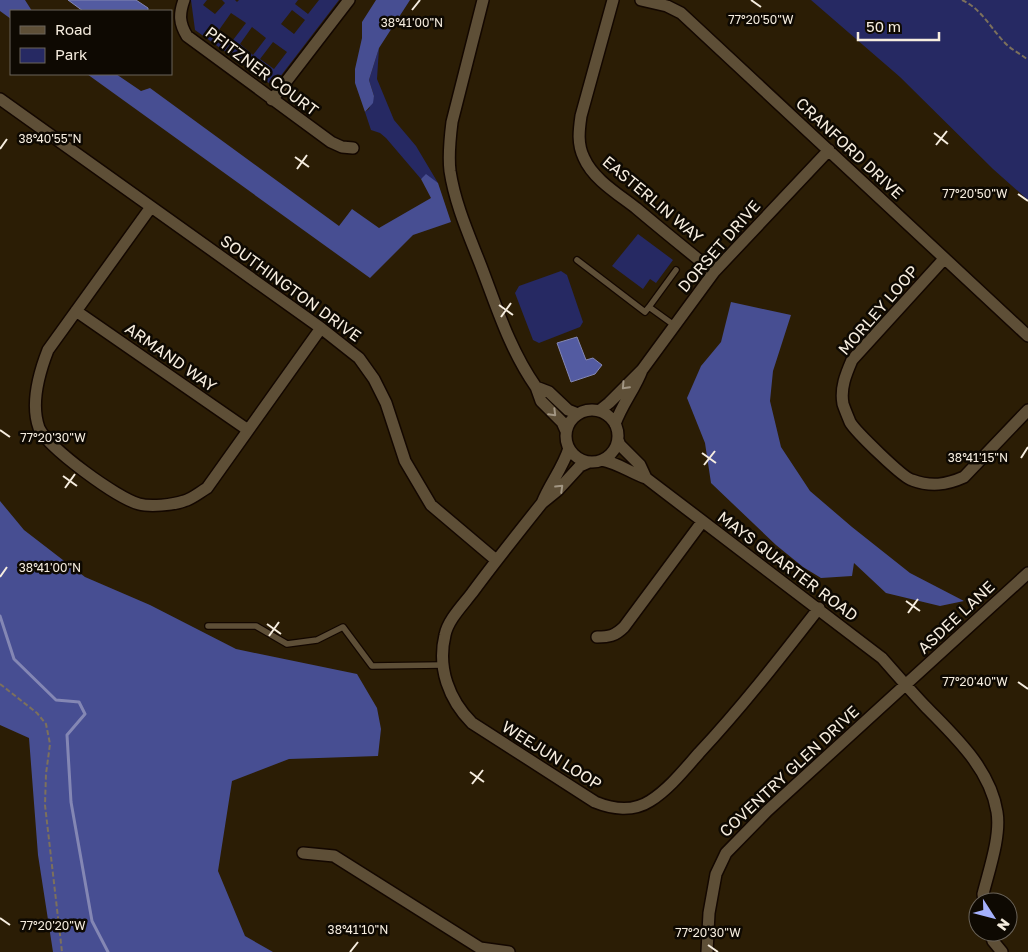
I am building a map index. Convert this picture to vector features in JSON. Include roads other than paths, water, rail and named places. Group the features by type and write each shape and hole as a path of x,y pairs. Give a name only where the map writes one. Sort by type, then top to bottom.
{"street":[{"name":"PFITZNER COURT","path":"184,0 180,9 180,26 187,36 331,142 342,147 353,148"},
{"path":"272,100 349,0"},
{"path":"483,0 452,122 450,170 454,191 511,345 536,387 541,401 562,422 566,431 569,448 577,457 589,462 602,460 610,455 618,440"},
{"name":"EASTERLIN WAY","path":"613,0 578,132 584,158 590,168 610,187 714,272"},
{"name":"CRANFORD DRIVE","path":"642,0 667,6 681,13 944,260 1028,336"},
{"name":"SOUTHINGTON DRIVE","path":"0,99 321,328 359,358 374,379 386,403 405,461 431,505 496,560"},
{"name":"DORSET DRIVE","path":"599,410 609,403 642,370 714,272 829,150"},
{"path":"151,207 48,350 40,369 36,388 36,412 40,428 51,444 87,473 138,504 165,505 186,501 207,488 321,328"},
{"name":"MORLEY LOOP","path":"944,260 852,360 844,379 843,403 851,424 880,454 910,480 936,485 950,483 964,477 1028,410"},
{"name":"ARMAND WAY","path":"76,311 248,430"},
{"name":"DORSET DRIVE","path":"615,424 620,410 637,384 642,370"},
{"path":"536,387 550,392 568,410 578,414"},
{"path":"566,431 572,418 592,410 599,410 611,418 615,424"},
{"name":"MAYS QUARTER ROAD","path":"615,424 620,445 640,465 646,478"},
{"name":"WEEJUN LOOP","path":"542,502 549,485 565,460 569,448"},
{"name":"MAYS QUARTER ROAD","path":"602,460 612,462 633,474 646,478 702,522 819,608 882,658 906,686 966,748 981,771 998,812 997,832 983,892"},
{"name":"WEEJUN LOOP","path":"589,462 580,466 558,490 542,502 452,619 445,634 442,665 452,697 460,712 472,723 595,802 620,809 636,807 649,802 675,779 735,715 819,608"},
{"path":"597,637 616,635 624,627 702,522"},
{"name":"ASDEE LANE","path":"906,686 1028,573"},
{"name":"COVENTRY GLEN DRIVE","path":"707,952 709,914 716,874 726,853 767,810 906,686"},
{"path":"303,853 334,856 479,950 509,952"},
{"path":"994,942 1002,952"}],"lane":[{"path":"577,260 645,312 676,270"},
{"path":"649,307 674,325"},
{"path":"208,626 256,626 287,644 317,640 343,627 372,666 442,665"}],"waterway":[{"path":"0,616 14,659 56,700 79,702 85,714 67,735 71,802 92,921 108,952"}]}
